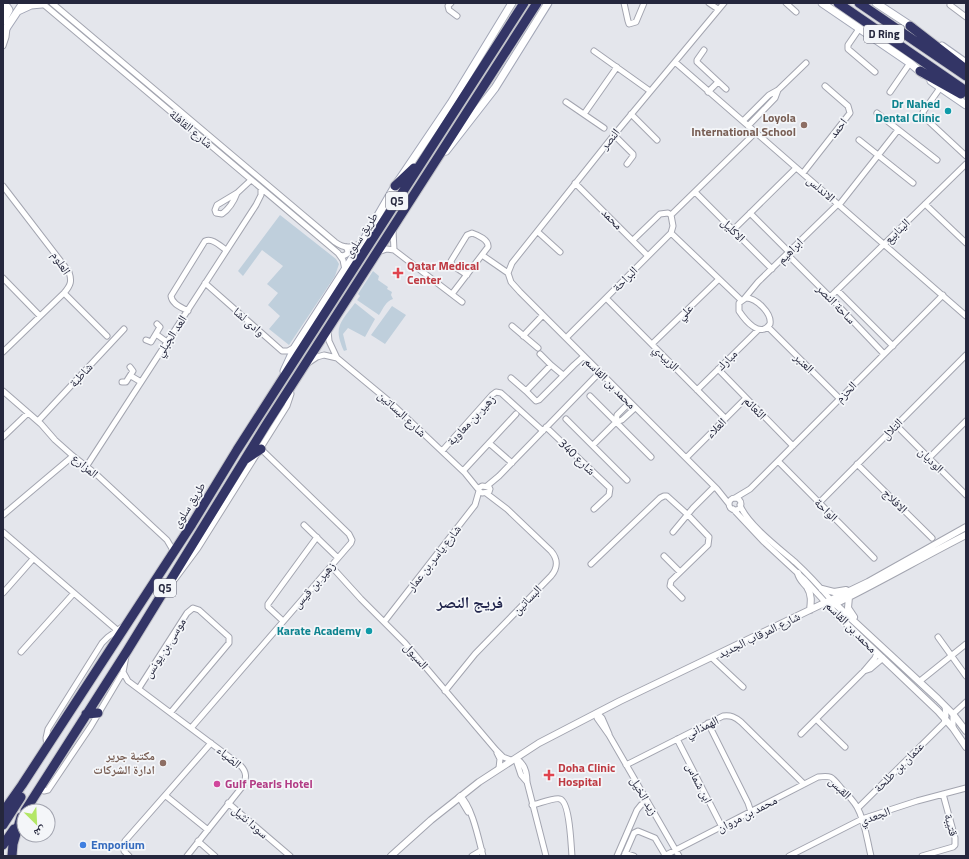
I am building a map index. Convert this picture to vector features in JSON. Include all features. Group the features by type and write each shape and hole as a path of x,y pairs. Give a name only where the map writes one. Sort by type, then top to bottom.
{"highway":[{"name":"طريق سلوى","path":"3,812 174,552 270,398 524,3"},
{"name":"طريق سلوى","path":"30,803 127,651 329,326 537,3"},
{"name":"D Ring","path":"838,3 966,91"},
{"name":"D Ring","path":"859,3 966,76"},
{"path":"910,26 966,69"},
{"path":"920,71 966,97"},
{"path":"395,186 427,155"},
{"path":"244,461 261,449"},
{"path":"3,825 84,697 89,688 90,680"},
{"path":"86,714 98,713"},
{"name":"طريق سلوى","path":"3,845 16,825"},
{"path":"12,856 16,834"}],"main road":[{"path":"4,27 9,10 7,7 3,7 5,3"},
{"path":"4,27 23,3"},
{"path":"18,11 31,5 42,3"},
{"name":"طريق سلوى","path":"270,398 295,347 362,243 395,186 451,103 512,3"},
{"name":"طريق سلوى","path":"429,169 455,140 491,94 548,3"},
{"path":"822,3 910,63 940,88 966,105"},
{"path":"876,3 966,63"}],"street":[{"name":"شارع القافلة","path":"42,3 340,255"},
{"name":"شارع القافلة","path":"52,3 335,242 346,247"},
{"path":"451,3 448,6 449,10 457,16"},
{"path":"624,3 629,24 636,22 644,3"},
{"path":"709,3 718,9"},
{"name":"النصر","path":"508,273 512,263 538,232 575,183 724,3"},
{"path":"786,3 796,12"},
{"path":"950,5 966,17"},
{"path":"3,46 6,37 4,27"},
{"path":"859,29 848,45 848,49 875,72"},
{"path":"704,50 697,62 726,89"},
{"path":"594,51 650,91"},
{"name":"الاندلس","path":"675,62 965,314"},
{"path":"743,121 771,93 778,90 806,63"},
{"path":"890,92 910,63"},
{"path":"584,114 617,67"},
{"path":"708,92 718,82"},
{"name":"احمد","path":"802,173 850,113 848,106 825,86"},
{"path":"940,88 923,112 923,116 966,156"},
{"path":"748,126 775,98 778,90"},
{"path":"566,102 604,128"},
{"path":"758,106 763,110"},
{"path":"877,113 937,160"},
{"path":"631,114 658,140"},
{"name":"ابراهيم","path":"743,299 839,204 898,130"},
{"path":"671,215 756,132"},
{"path":"614,135 633,154 627,164"},
{"path":"859,140 913,183"},
{"name":"الينابيع","path":"830,297 966,166"},
{"path":"732,230 796,168"},
{"path":"237,193 232,203 224,213 216,213 215,207 217,204 237,193 251,180"},
{"name":"محمد","path":"575,183 648,256"},
{"name":"العلوم","path":"3,186 69,272 71,284 64,293 3,352"},
{"name":"العد الجبلي","path":"86,467 256,205 261,195 261,188"},
{"name":"الاكليل","path":"695,192 772,269"},
{"name":"العد الجبلي","path":"256,205 263,197 269,195"},
{"path":"925,204 966,243"},
{"path":"633,240 660,214 668,213 671,215"},
{"name":"ساحة النصر","path":"750,213 884,354"},
{"path":"671,215 673,226 671,233 719,279 743,299 750,298 753,300 768,314 771,321 768,327 758,330 739,311 738,307 743,299"},
{"name":"طريق سلوى","path":"377,252 387,249 394,250 393,228"},
{"path":"538,232 560,252"},
{"path":"452,294 467,275 488,247 487,242 474,233 469,234 451,261 454,267 467,275"},
{"name":"البراحة","path":"566,338 671,233"},
{"path":"188,311 174,303 171,300 171,296 205,241 209,240 226,250"},
{"path":"345,270 344,263 340,255 343,256 346,254 348,251 346,247 355,246 362,243"},
{"path":"394,250 462,302"},
{"path":"482,255 508,273"},
{"name":"محمد بن القاسم","path":"508,273 511,282 716,488 729,504"},
{"path":"3,278 40,316"},
{"name":"علي","path":"652,344 719,279"},
{"name":"وادى لشا","path":"205,283 282,351 288,351 295,347"},
{"name":"ساحة النصر","path":"837,290 893,346"},
{"path":"64,293 107,336"},
{"name":"الحزم","path":"740,504 750,489 943,295"},
{"name":"الزبيدي","path":"606,298 725,418"},
{"path":"523,336 543,315"},
{"path":"146,340 151,342 160,327 157,324"},
{"name":"شارع البساتين","path":"329,326 329,341 337,358 390,402 464,472 479,490"},
{"path":"512,326 538,348"},
{"name":"العنبر","path":"768,327 840,399"},
{"name":"شاطبة","path":"38,421 124,329"},
{"name":"مبارك","path":"697,390 758,330"},
{"path":"156,334 167,342"},
{"path":"540,354 563,375"},
{"path":"305,364 321,356 328,355 337,358"},
{"path":"511,378 536,401 539,400 583,355"},
{"name":"التلال","path":"819,502 966,355"},
{"path":"526,391 552,365"},
{"path":"122,382 126,382 131,376 133,371 130,367"},
{"name":"النًعائم","path":"718,369 793,446"},
{"path":"479,490 488,488 600,372"},
{"path":"131,376 141,382"},
{"name":"طريق سلوى","path":"166,586 174,580 189,563 261,449 287,406 291,394 290,388"},
{"name":"المزارع","path":"3,391 38,421 55,440 96,474 167,540 174,552"},
{"name":"زهير بن معاوية","path":"442,451 494,393 501,393 544,429"},
{"path":"590,396 650,457"},
{"name":"العلاء","path":"686,458 746,398"},
{"path":"616,422 617,415 630,402"},
{"path":"593,445 616,422 623,419 635,408"},
{"path":"3,437 28,413"},
{"path":"464,472 516,414"},
{"path":"566,419 627,480"},
{"path":"929,458 966,420"},
{"name":"الوديان","path":"896,425 966,495"},
{"name":"شارع 340","path":"544,429 610,488 610,493 594,509"},
{"path":"489,443 512,463"},
{"name":"زهير بن قيس","path":"192,727 351,544 351,537 261,449"},
{"path":"3,515 73,456"},
{"name":"الواحة","path":"778,461 874,558"},
{"name":"الافلاج","path":"857,464 932,538"},
{"name":"شارع البساتين","path":"464,472 488,488"},
{"name":"البساتين","path":"445,691 469,661 551,576 556,568 554,555 507,509 506,506 488,488"},
{"path":"673,532 693,508 716,488"},
{"name":"محمد بن القاسم","path":"716,488 734,498"},
{"name":"الحزم","path":"734,498 750,489"},
{"name":"شارع ياسر بن عمار","path":"384,622 475,505 479,490"},
{"path":"591,564 660,498 667,496 707,535 709,541 708,545 671,581 670,586 682,598"},
{"path":"734,498 740,500 740,504 736,509 732,509 729,504 730,500 734,498"},
{"name":"محمد بن القاسم","path":"740,504 749,519 822,589 830,603 866,632 920,682 953,714 966,731"},
{"name":"محمد بن القاسم","path":"732,509 764,542 830,603 877,653 943,717 953,728 966,747"},
{"path":"304,525 338,558"},
{"name":"شارع المرقاب الجديد","path":"830,603 966,527"},
{"path":"3,532 117,630"},
{"name":"شارع المرقاب الجديد","path":"475,786 539,743 597,713 810,610 849,597 966,535"},
{"path":"283,621 268,607 268,604 316,537"},
{"path":"167,540 181,541"},
{"path":"664,556 680,572"},
{"path":"3,593 33,559"},
{"name":"السيول","path":"331,566 405,643 496,750 504,757 515,760"},
{"path":"798,573 799,578 810,593 810,610"},
{"path":"822,589 834,592 854,589"},
{"path":"21,652 74,593"},
{"path":"849,597 847,606 848,611 863,626 866,632"},
{"name":"موسى بن يونس","path":"139,688 187,613 193,608 199,610 229,638 229,643 171,712"},
{"path":"108,622 108,637"},
{"name":"طريق سلوى","path":"47,747 46,738 48,729 102,643 117,630 127,624"},
{"path":"938,637 966,676"},
{"path":"920,682 966,644"},
{"name":"طريق سلوى","path":"39,788 46,791 50,788 119,680 123,672 127,651"},
{"path":"801,734 864,671 875,658 877,653"},
{"path":"712,658 743,687"},
{"path":"864,671 870,669 883,658"},
{"name":"الضياء","path":"123,672 128,681"},
{"name":"الضياء","path":"119,680 128,681 139,688 192,727 240,765 245,771 245,781 187,856"},
{"path":"953,728 953,714 966,702"},
{"name":"عثمان بن طلحة","path":"858,808 940,725 945,706"},
{"path":"958,709 958,720"},
{"name":"زيد الخيل","path":"597,713 597,718 609,735 679,856"},
{"name":"الهمذاني","path":"626,764 708,723 723,716 730,715 735,717 804,784"},
{"path":"816,719 845,748"},
{"path":"708,723 752,811"},
{"name":"ابن شماس","path":"677,739 722,827"},
{"path":"129,856 124,851 125,841 211,743"},
{"path":"496,750 500,759 499,768"},
{"path":"515,760 523,765 527,775 526,782 546,856"},
{"name":"شارع المرقاب الجديد","path":"391,856 460,797 499,768 515,760"},
{"name":"القبس","path":"818,777 827,775 832,778 858,808 871,856"},
{"name":"محمد بن مروان","path":"664,856 818,777"},
{"name":"الجعدي","path":"789,856 862,820 966,788"},
{"name":"قتيبة","path":"922,856 953,847 955,845 955,838 943,794"},
{"path":"166,796 208,830"},
{"path":"460,797 465,800 471,814 483,853 472,856"},
{"path":"532,805 556,798 564,802 567,812 572,856"},
{"path":"617,856 637,810 647,801"},
{"name":"سودا نثيل","path":"228,803 290,856"},
{"path":"634,856 625,854 634,834 638,831 655,838 664,856"},
{"path":"198,841 215,856"}],"shaded area":[{"path":"280,215 336,259 339,264 335,276 289,345 269,329 280,316 268,305 278,293 267,284 283,266 262,250 243,276 238,271"},
{"path":"373,271 379,276 378,280 392,292 391,295 393,299 387,303 379,315 357,300 360,296 358,294"},
{"path":"355,303 375,319 365,337 348,328 343,334 347,350 344,351 339,336 340,326 345,316"},
{"path":"392,306 406,315 385,344 371,335"}],"place":[{"name":"Dr Nahed Dental Clinic","path":"948,111"},
{"name":"Loyola International School","path":"804,125"},
{"name":"Qatar Medical Center","path":"398,273"},
{"name":"Karate Academy","path":"369,631"},
{"name":"مكتبة جرير ادارة الشركات","path":"163,763"},
{"name":"Doha Clinic Hospital","path":"549,775"},
{"name":"Gulf Pearls Hotel","path":"217,784"},
{"name":"Emporium","path":"83,845"}],"district":[{"name":"فريج النصر","path":"470,602"}]}
